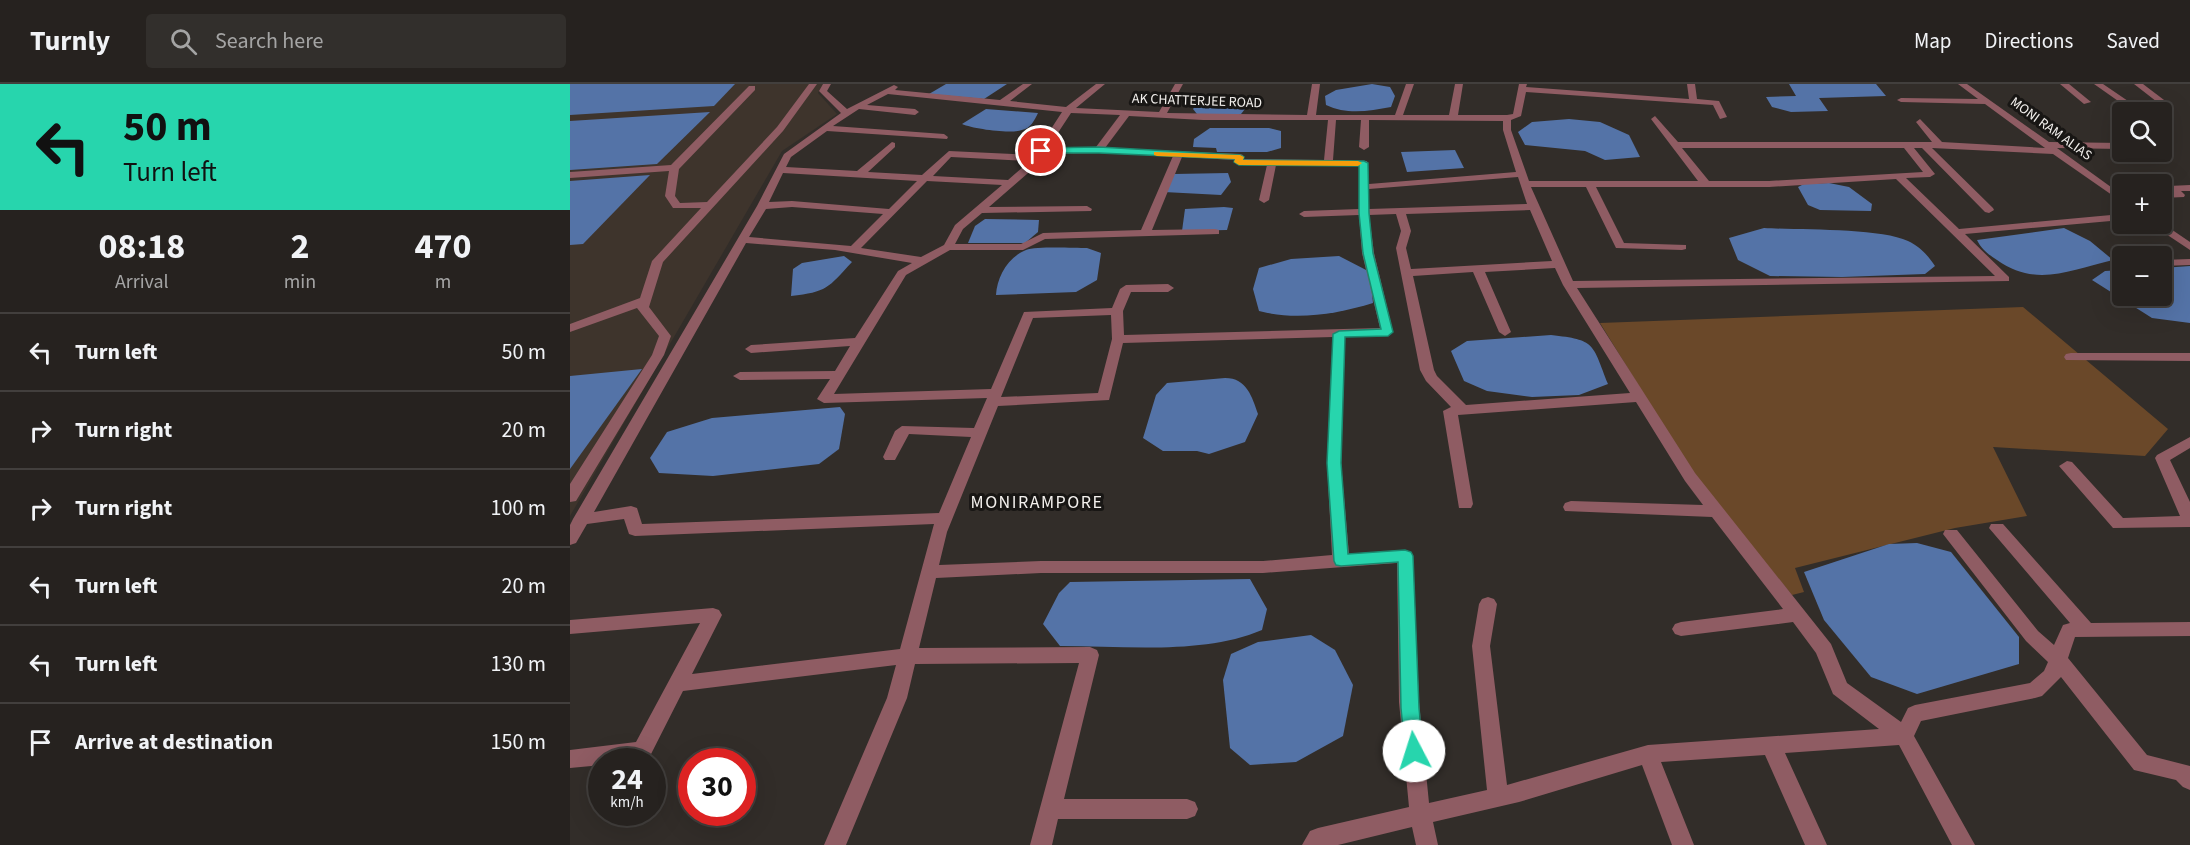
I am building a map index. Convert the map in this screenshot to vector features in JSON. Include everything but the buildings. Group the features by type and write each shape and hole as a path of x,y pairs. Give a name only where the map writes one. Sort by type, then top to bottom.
{"street":[{"path":"570,497 658,355 665,336 643,307 658,261 780,129 813,84"},
{"path":"827,84 823,91 846,113"},
{"path":"570,539 762,206 787,156 846,113 899,84"},
{"path":"920,95 938,84"},
{"path":"1002,103 1028,84"},
{"path":"948,247 959,227 1032,165 1068,110 1101,84"},
{"path":"1162,114 1179,84"},
{"path":"1311,118 1316,84"},
{"path":"1398,118 1410,84 1405,84"},
{"path":"1453,118 1459,84"},
{"path":"1619,84 1628,84"},
{"path":"1691,84 1693,102"},
{"name":"MONI RAM ALIAS","path":"1962,84 2112,190"},
{"path":"2064,84 2087,102"},
{"path":"2098,84 2124,101"},
{"path":"2138,84 2163,102"},
{"path":"1724,117 1716,103 1522,86 1517,116 1507,118 1507,130 1534,207 1569,285 1690,477 1824,649 1840,688 1905,736 1964,845"},
{"path":"708,205 677,206 670,196 674,168 752,88"},
{"name":"AK CHATTERJEE ROAD","path":"886,91 1068,110 1311,118 1507,118"},
{"path":"1901,100 1988,102"},
{"path":"859,106 915,112"},
{"path":"1099,150 1127,112"},
{"path":"1328,163 1332,118"},
{"path":"1364,147 1365,118"},
{"path":"1654,119 1705,183"},
{"path":"1920,122 1939,145"},
{"path":"825,128 944,137"},
{"path":"859,175 891,145"},
{"path":"1675,145 1939,145 2053,148 2112,146"},
{"path":"1363,187 1524,179 1589,183 1769,184 1930,174 1907,145"},
{"path":"1924,145 1989,210"},
{"path":"852,250 949,154 1039,154 1099,150 1240,157 1239,162 1364,163 1364,213 1368,253 1388,332 1118,339"},
{"path":"1145,234 1178,155"},
{"path":"1264,200 1272,163"},
{"path":"570,175 674,168"},
{"path":"781,170 1010,183"},
{"path":"1569,285 2005,279 1897,175"},
{"path":"1589,183 1620,246 1682,247"},
{"path":"2172,188 2190,188"},
{"path":"2172,188 2180,195 2172,195"},
{"path":"762,206 792,204 892,212"},
{"path":"1304,214 1534,207"},
{"path":"979,210 1087,209"},
{"path":"1400,211 1406,231 1401,248 1427,370 1431,378 1462,410"},
{"path":"1956,232 2112,218"},
{"path":"1168,288 1126,289 1117,310 1118,339 1104,397 824,399 857,342 902,273 948,247 1023,247 1043,236 1215,232"},
{"path":"2171,234 2190,247"},
{"path":"742,240 835,247 923,261"},
{"path":"2172,263 2190,262"},
{"path":"1406,273 1560,264"},
{"path":"1478,270 1505,332"},
{"path":"570,328 644,302"},
{"path":"835,845 897,698 939,532 1028,315 1117,310"},
{"path":"1339,334 1334,463 1341,561"},
{"path":"751,349 857,342"},
{"path":"2071,357 2190,357"},
{"path":"740,376 839,375"},
{"path":"1465,504 1450,411 1640,397"},
{"path":"890,457 902,431 907,429 981,433"},
{"path":"2067,466 2119,524 2190,520 2162,458 2190,442"},
{"path":"1571,507 1716,511"},
{"path":"581,519 631,512 635,530 945,518"},
{"path":"1997,528 2087,630"},
{"path":"1951,534 2032,636 2058,660 2141,763 2182,772 2190,780"},
{"path":"928,572 1041,567 1263,567 1405,556 1410,708 1420,815 1427,845"},
{"path":"1488,604 1481,646 1498,797"},
{"path":"1681,629 1799,614"},
{"path":"570,627 713,615 642,751 570,759"},
{"path":"1905,736 1915,714 2035,690 2052,676 2069,630 2190,629"},
{"path":"677,684 908,656 1090,655 1041,845"},
{"path":"1313,845 1318,839 1498,797 1648,754 1905,736"},
{"path":"1771,745 1816,845"},
{"path":"1648,754 1683,845"},
{"path":"1050,809 1187,809"}],"shaded area":[{"path":"570,84 823,84 818,93 837,114 782,151 570,516"},
{"path":"2023,307 2168,429 2145,456 1993,447 2027,516 1955,528 1795,568 1804,592 1792,595 1696,479 1600,323"}],"water":[{"path":"570,84 735,84 714,106 570,115"},
{"path":"946,84 1007,84 984,99 929,94"},
{"path":"1372,84 1390,87 1395,96 1391,107 1350,111 1326,105 1325,96 1336,90"},
{"path":"1789,84 1876,84 1886,96 1819,98 1828,111 1791,112 1772,107 1766,97 1796,96"},
{"path":"1212,95 1253,99 1241,114 1197,114 1193,109 1202,98"},
{"path":"986,109 1038,113 1030,126 1016,131 975,128 962,124"},
{"path":"710,112 657,164 570,170 570,121"},
{"path":"1569,119 1600,122 1629,135 1640,157 1605,160 1585,151 1525,145 1518,132 1532,122"},
{"path":"1210,128 1269,128 1281,131 1281,148 1267,152 1217,152 1216,148 1193,147 1194,139"},
{"path":"1455,150 1464,168 1407,172 1401,152"},
{"path":"1228,173 1231,182 1221,195 1164,192 1174,174"},
{"path":"650,175 583,244 570,245 570,181"},
{"path":"1829,183 1849,187 1872,204 1871,211 1820,210 1808,205 1798,187 1804,184"},
{"path":"1233,208 1227,230 1182,231 1185,209"},
{"path":"985,219 1039,220 1038,232 1025,243 968,243 975,226"},
{"path":"1764,228 1839,230 1895,237 1917,246 1935,266 1925,274 1842,277 1770,276 1738,260 1729,238"},
{"path":"2064,228 2090,241 2112,260 2068,272 2040,275 2026,273 1994,258 1983,249 1977,240"},
{"path":"1038,248 1087,248 1101,253 1097,280 1076,292 996,295 1005,268 1020,253"},
{"path":"844,256 852,262 832,283 812,293 791,296 793,269 802,263"},
{"path":"1339,256 1370,272 1373,303 1345,310 1302,316 1259,311 1253,289 1259,268 1291,259"},
{"path":"2190,266 2190,323 2152,318 2133,306 2172,306 2172,267"},
{"path":"2105,271 2112,271 2112,293 2092,280"},
{"path":"1551,335 1577,339 1590,346 1599,360 1608,384 1579,395 1532,397 1487,391 1464,381 1451,351 1467,341"},
{"path":"642,369 570,469 570,376"},
{"path":"1225,378 1239,381 1244,385 1251,395 1258,414 1245,442 1209,454 1197,451 1163,451 1143,438 1156,395 1167,383"},
{"path":"840,407 845,414 839,449 819,464 713,476 659,473 650,458 667,432 712,418"},
{"path":"1917,543 1951,552 2019,637 2019,664 1917,694 1871,677 1824,620 1804,572 1889,544"},
{"path":"1250,579 1267,609 1262,630 1239,638 1189,646 1137,648 1060,646 1043,624 1059,593 1070,582"},
{"path":"1311,635 1335,650 1353,685 1343,736 1296,762 1250,765 1230,748 1223,680 1231,654 1258,642"}],"slow traffic":[{"path":"1157,154 1240,157 1239,162 1358,163"}],"district":[{"name":"MONIRAMPORE","path":"1037,502"}],"route":[{"path":"1041,151 1099,150 1240,157 1239,162 1364,163 1364,213 1368,253 1388,332 1339,334 1334,463 1341,561 1405,556 1410,708 1414,751"}]}
